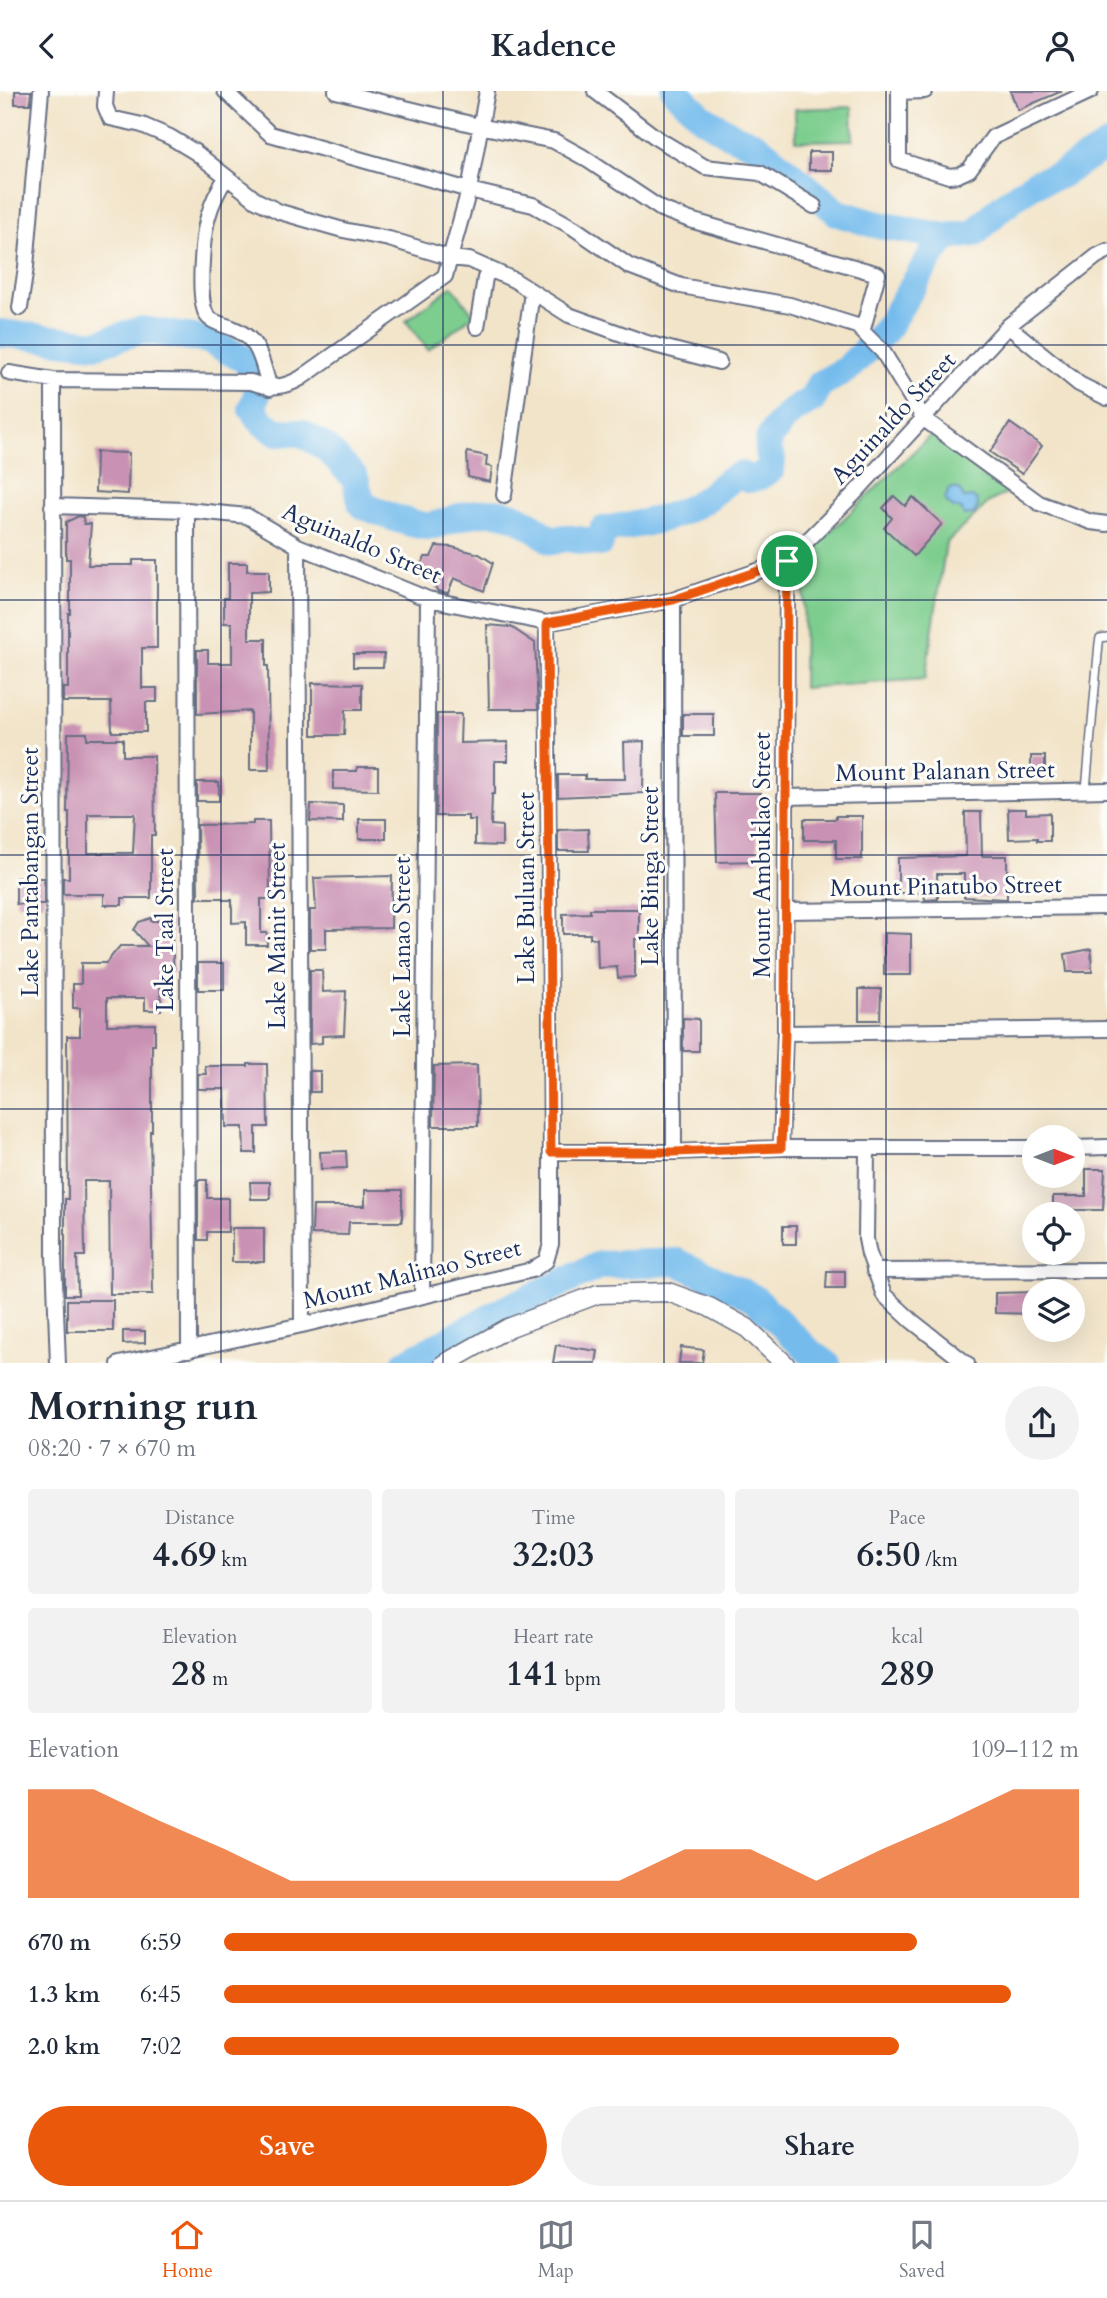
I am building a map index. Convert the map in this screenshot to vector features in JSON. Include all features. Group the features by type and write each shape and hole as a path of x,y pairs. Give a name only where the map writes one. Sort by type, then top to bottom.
{"street":[{"path":"20,308 41,91"},
{"path":"106,91 105,106 110,118 142,125 170,137 195,152 256,200 281,212 343,230 390,239 452,258 469,260 514,279 569,315 647,343 719,362"},
{"path":"225,91 270,134 469,190 533,205 574,228 629,266 681,286 790,305 866,332 883,352 924,419 1039,503 1091,522 1107,524"},
{"path":"336,91 479,126 554,141 583,156 661,209 690,220 878,274 866,332"},
{"path":"9,373 53,380 262,386 282,386 301,378 445,277 469,190 487,91"},
{"path":"595,91 658,139 705,167 760,173 814,206"},
{"path":"925,91 900,92 899,160 948,176 969,170 993,137 1069,97 1091,91"},
{"path":"226,178 211,205 204,235 204,310 211,320 248,335 256,345 262,386"},
{"name":"Aguinaldo Street","path":"52,506 187,510 247,516 298,546 428,599 547,623 673,600 787,561 1009,326 1104,256"},
{"path":"477,327 489,269"},
{"path":"504,495 532,292"},
{"path":"1009,326 1079,384 1107,398"},
{"name":"Lake Pantabangan Street","path":"53,380 54,1255 58,1363"},
{"name":"Lake Taal Street","path":"187,510 189,1350"},
{"name":"Lake Mainit Street","path":"298,546 302,1325"},
{"name":"Mount Ambuklao Street","path":"781,1148 785,1033 787,561"},
{"name":"Lake Lanao Street","path":"422,1296 428,599"},
{"name":"Lake Binga Street","path":"673,600 674,1152"},
{"name":"Lake Buluan Street","path":"547,623 551,1152"},
{"name":"Mount Palanan Street","path":"785,797 1107,790"},
{"name":"Mount Pinatubo Street","path":"785,911 1107,907"},
{"path":"785,1033 1107,1029"},
{"path":"1085,1148 1107,1147"},
{"path":"551,1152 674,1152 781,1148 1022,1148"},
{"path":"867,1150 866,1239 874,1271 884,1295 912,1321 967,1363"},
{"name":"Mount Malinao Street","path":"119,1363 302,1325 532,1271 546,1261 551,1244 551,1152"},
{"path":"874,1271 1107,1270"},
{"path":"444,1363 508,1328 598,1294 668,1292 709,1307 747,1328 785,1363"}],"lane":[{"path":"1086,790 1099,643 1100,638 1107,636"}],"green space":[{"path":"852,107 853,140 796,141 795,109"},
{"path":"452,286 474,315 428,350 406,321"},
{"path":"934,432 1011,491 989,502 946,543 925,679 803,688 804,557"}],"water":[{"path":"951,488 959,489 964,498 972,497 977,501 974,514 964,516 961,509 952,507 945,500"}],"building":[{"path":"15,91 31,91 30,104 15,104"},
{"path":"1010,91 1062,91 1018,110"},
{"path":"809,152 832,152 832,170 809,170"},
{"path":"1010,423 1042,446 1022,474 990,452"},
{"path":"96,452 129,453 128,494 95,492"},
{"path":"467,452 487,456 486,466 492,467 490,482 468,477"},
{"path":"894,496 905,506 913,497 942,524 914,556 884,528 892,518 883,508"},
{"path":"83,517 84,524 91,524 88,565 133,565 133,560 157,560 157,648 142,648 142,688 157,688 157,702 146,702 146,732 112,732 111,702 63,702 63,688 68,688 70,613 70,559 66,559 66,522"},
{"path":"436,546 479,554 493,563 484,591 454,578 448,593 438,591 431,582 416,574 425,557 431,557"},
{"path":"228,563 247,563 247,571 269,571 269,592 249,593 249,639 266,639 269,770 250,770 250,711 197,714 197,650 208,650 208,663 232,663 232,623 224,623 224,598 228,598"},
{"path":"487,625 511,627 535,643 538,709 489,709"},
{"path":"353,654 384,654 383,667 353,667"},
{"path":"312,683 362,684 362,710 345,710 344,735 312,735"},
{"path":"437,714 461,714 460,743 508,742 508,761 495,761 495,794 492,794 491,825 502,826 502,846 475,845 475,820 468,820 468,816 436,816"},
{"path":"683,714 714,714 714,736 683,736"},
{"path":"68,733 87,733 87,739 123,739 123,756 154,756 155,835 151,835 151,898 122,898 122,905 104,905 104,894 63,894 63,878 69,878","holes":["88,814 135,814 133,853 88,853"]},
{"path":"644,741 643,793 558,797 558,775 585,775 585,779 625,779 624,742"},
{"path":"1031,756 1045,756 1045,775 1031,776"},
{"path":"357,767 378,767 378,790 333,789 333,771 357,771"},
{"path":"197,782 219,782 219,801 197,801"},
{"path":"715,793 761,793 761,810 757,810 758,861 717,862"},
{"path":"311,804 343,805 343,822 310,821"},
{"path":"1008,809 1026,809 1026,814 1050,813 1050,841 1037,841 1037,838 1009,839"},
{"path":"965,812 981,812 982,856 1007,856 1007,899 964,897 964,874 937,874 938,899 925,900 924,893 898,893 898,858 966,856"},
{"path":"836,816 862,816 862,859 836,859 836,840 804,840 804,819 836,819"},
{"path":"359,819 386,819 386,839 359,839"},
{"path":"253,821 269,821 270,899 261,899 261,933 267,933 267,945 246,945 246,922 232,923 232,900 198,898 197,825 253,824"},
{"path":"588,829 589,851 558,851 558,830"},
{"path":"392,876 391,928 326,929 326,949 310,949 310,910 316,910 314,878"},
{"path":"16,878 44,878 44,904 16,904"},
{"path":"590,909 639,909 639,939 635,939 635,977 618,978 617,967 598,968 597,938 590,938 590,934 563,934 563,914 590,913"},
{"path":"151,918 151,921 171,921 174,973 160,973 161,1010 145,1010 145,998 107,998 107,1025 155,1024 150,1131 153,1294 110,1294 109,1181 84,1181 85,1256 77,1256 78,1295 65,1295 65,1199 68,1199 67,1036 80,1036 80,1008 73,1008 73,984 81,984 81,963 106,963 120,946 148,946 134,930 139,922"},
{"path":"884,933 911,934 911,975 884,975"},
{"path":"1091,949 1092,972 1067,972 1065,954"},
{"path":"198,963 224,963 224,990 198,990"},
{"path":"310,970 322,970 323,992 346,991 344,1035 322,1036 322,1043 310,1044"},
{"path":"859,989 881,989 880,1020 859,1020"},
{"path":"683,1018 699,1019 699,1051 683,1051"},
{"path":"267,1064 268,1127 256,1127 256,1153 244,1153 243,1127 226,1127 225,1089 198,1089 198,1074 206,1074 205,1066"},
{"path":"477,1065 478,1126 433,1126 434,1066"},
{"path":"310,1071 320,1071 320,1092 310,1092"},
{"path":"346,1151 347,1168 321,1169 320,1152"},
{"path":"1086,1169 1105,1169 1103,1210 1085,1210 1085,1202 1053,1202 1053,1196 1086,1196"},
{"path":"198,1180 207,1180 207,1198 228,1198 228,1232 207,1232 207,1240 198,1240"},
{"path":"250,1182 270,1182 270,1199 251,1199"},
{"path":"365,1190 402,1190 402,1222 349,1222 348,1235 312,1234 313,1206 365,1206"},
{"path":"783,1226 796,1226 796,1244 783,1244"},
{"path":"232,1228 264,1228 264,1262 232,1262"},
{"path":"827,1271 845,1271 845,1288 826,1288"},
{"path":"1022,1292 1022,1314 995,1313 995,1293"},
{"path":"67,1300 113,1300 113,1331 67,1331"},
{"path":"123,1331 145,1331 145,1343 123,1344"},
{"path":"556,1345 598,1351 596,1363 553,1363"},
{"path":"681,1347 704,1350 702,1363 679,1363"}],"waterway":[{"path":"675,91 702,117 731,135 756,145 838,213 874,224 946,237 975,233 1020,193 1034,184 1060,175 1107,146"},
{"path":"0,333 96,344 142,330 208,340 247,361 259,388 252,409 262,422 276,432 302,433 326,448 355,478 362,505 425,526 471,514 496,512 518,518 552,541 565,538 600,543 603,530 630,526 680,512 704,500 735,477 758,477 771,469 769,439 780,423 792,411 812,400 819,385 847,369 885,331 931,256 946,237"},
{"path":"406,1363 498,1313 600,1265 677,1262 754,1298 812,1354 826,1363"}],"route":[{"path":"787,561 785,1033 781,1148 674,1152 551,1152 547,623 673,600 787,561"}]}
